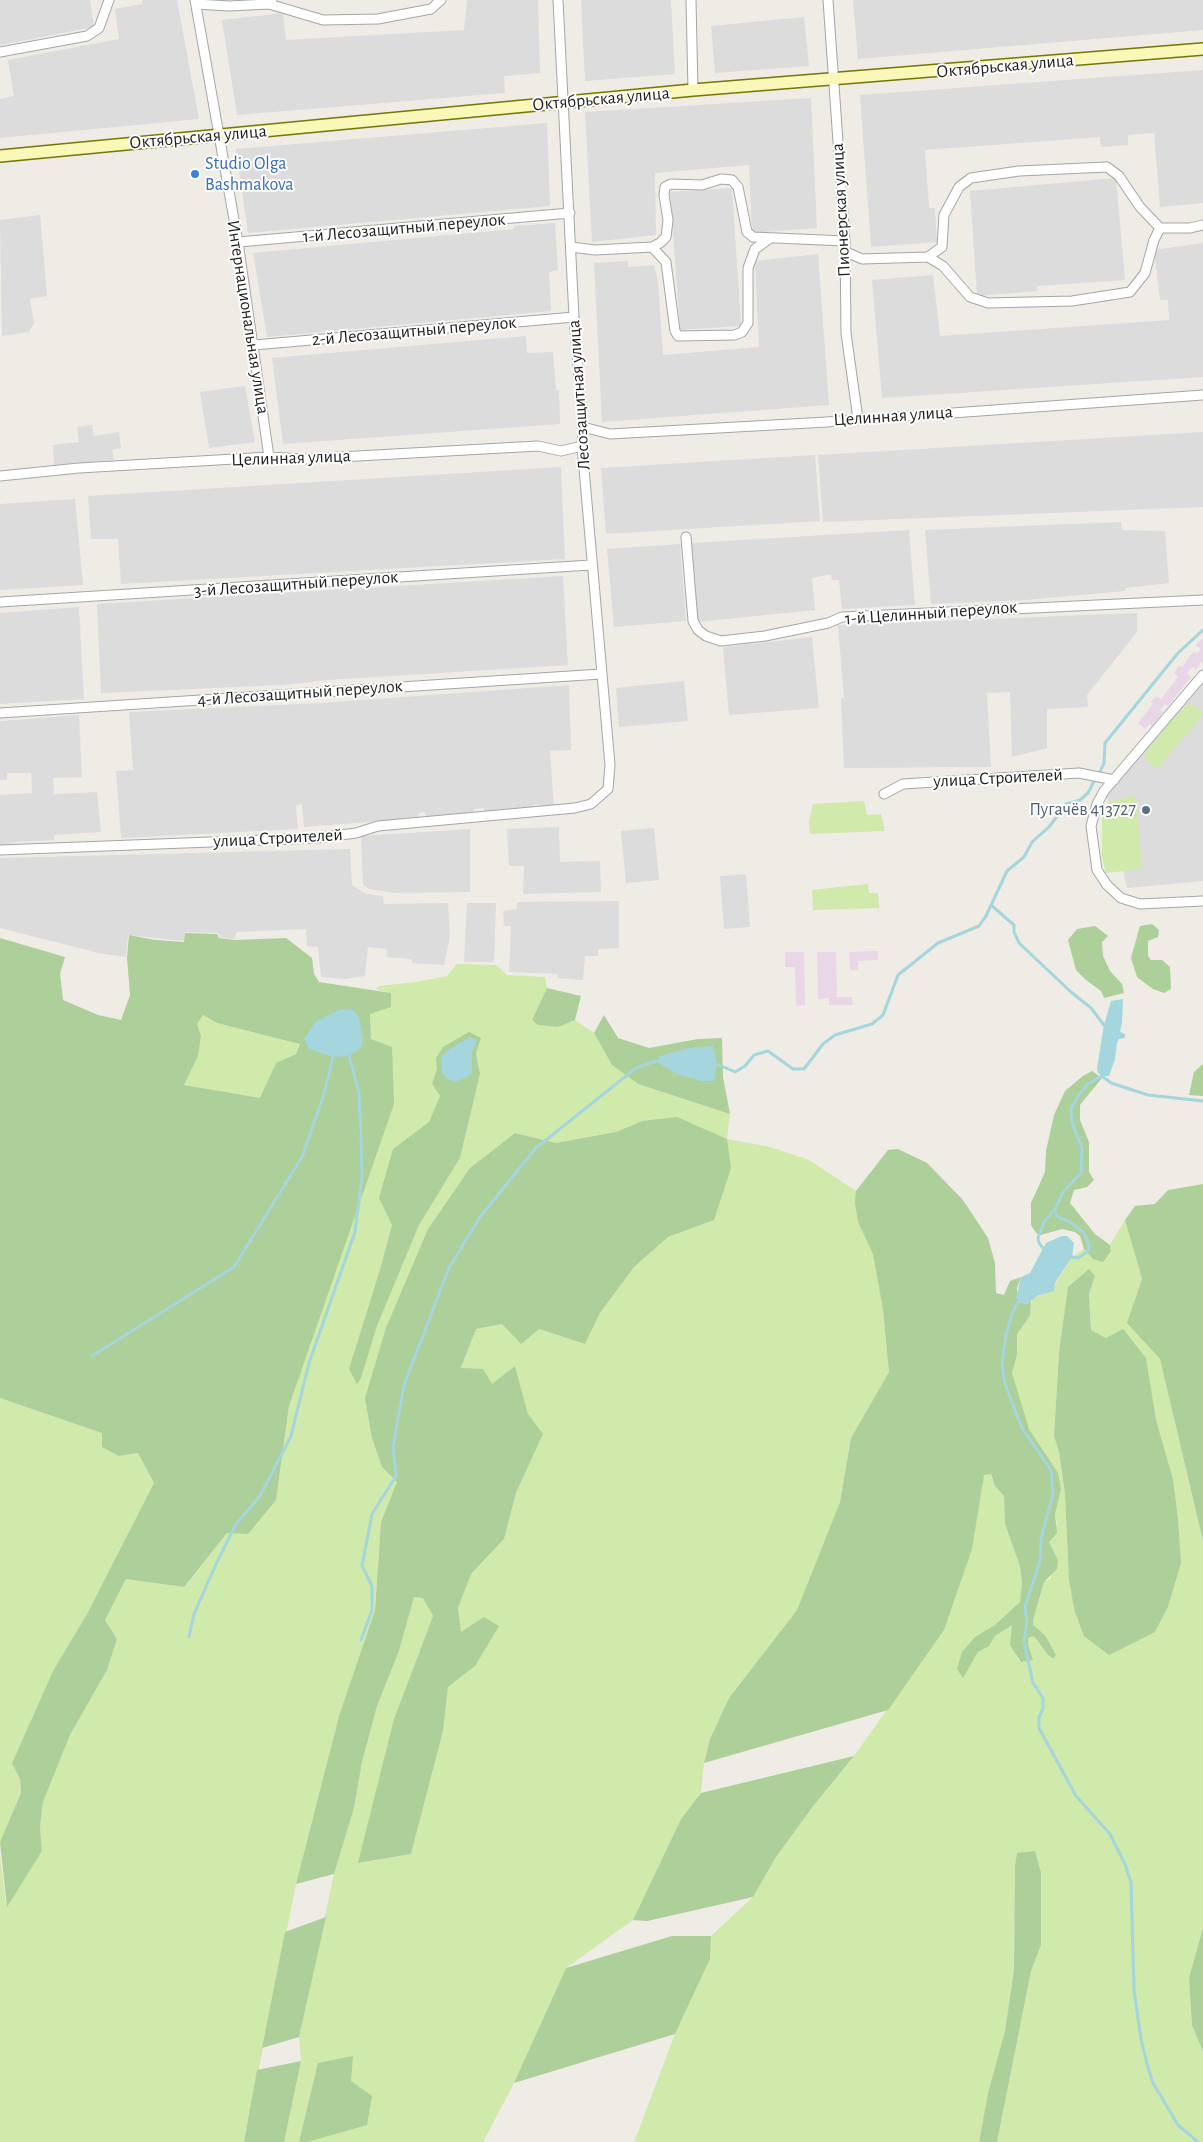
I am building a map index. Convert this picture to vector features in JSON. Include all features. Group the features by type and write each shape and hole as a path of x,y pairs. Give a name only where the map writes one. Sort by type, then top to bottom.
{"street":[{"path":"0,52 87,36 99,28 109,0"},
{"path":"195,2 271,2 324,20 378,19 431,10 441,0"},
{"name":"Лесозащитная улица","path":"558,0 574,317 583,427 582,446 600,674 610,765 608,789"},
{"path":"691,0 693,90"},
{"name":"Пионерская улица","path":"828,0 845,240 846,333 858,419"},
{"name":"Интернациональная улица","path":"195,2 238,242 269,457"},
{"name":"Октябрьская улица","path":"0,156 693,90 1203,49"},
{"path":"928,257 942,247 944,215 959,187 971,178 1019,171 1107,167 1119,176 1140,207 1160,228 1190,228 1203,225"},
{"path":"571,247 595,250 652,247 666,237 668,220 664,195 665,187 671,184 702,185 721,179 732,180 738,187 747,232 753,237 845,240"},
{"name":"1-й Лесозащитный переулок","path":"238,242 570,213"},
{"path":"844,251 862,258 928,257 943,266 970,297 988,303 1072,301 1130,292 1145,273 1154,240 1160,228"},
{"path":"652,247 666,262 678,336 736,335 742,332 748,323 748,268 755,249 769,239"},
{"name":"2-й Лесозащитный переулок","path":"254,345 574,317"},
{"name":"Целинная улица","path":"583,427 610,434 1203,396"},
{"name":"Целинная улица","path":"0,476 79,468 269,457 304,459 538,446 562,451 582,446"},
{"name":"1-й Целинный переулок","path":"686,538 693,621 698,630 706,636 720,641 765,636 828,623 842,617 1203,600"},
{"name":"3-й Лесозащитный переулок","path":"0,602 591,565"},
{"name":"4-й Лесозащитный переулок","path":"0,713 600,674"},
{"path":"1203,675 1104,791 1097,804 1091,826 1097,870 1107,885 1121,898 1140,904 1203,901"},
{"name":"улица Строителей","path":"884,794 902,784 1079,773 1114,780"},
{"name":"улица Строителей","path":"0,850 317,838 356,833 378,826 575,808 591,804 608,789"}],"shaded area":[{"path":"0,0 90,0 94,27 0,45"},
{"path":"142,0 177,0 199,119 0,138 0,99 14,96 8,60 119,39 115,9 142,4"},
{"path":"467,0 538,0 540,73 504,76 505,93 237,115 222,20 283,13 286,40 464,30"},
{"path":"581,0 671,0 675,74 585,81"},
{"path":"853,0 1203,0 1203,30 858,59"},
{"path":"804,17 809,66 715,73 711,26"},
{"path":"1203,70 1203,203 1160,207 1154,133 1128,135 1128,145 1101,147 1100,137 925,150 929,208 935,208 937,242 871,247 860,95"},
{"path":"811,98 817,228 752,233 749,165 655,173 656,235 592,242 585,112"},
{"path":"547,123 550,206 248,233 236,149"},
{"path":"1116,178 1125,280 1037,286 1037,291 977,296 970,191"},
{"path":"732,188 741,326 680,330 670,192"},
{"path":"40,215 47,296 30,299 34,323 29,332 2,336 0,220"},
{"path":"555,223 558,270 549,272 551,311 267,337 253,253 514,229 514,226"},
{"path":"1203,243 1203,377 882,398 872,280 933,275 940,336 1169,320 1168,300 1160,300 1154,250"},
{"path":"818,254 829,405 602,422 594,263 628,261 628,267 654,265 658,281 663,355 759,347 755,261"},
{"path":"526,336 527,353 553,352 556,390 559,390 560,424 283,444 272,358"},
{"path":"245,386 255,442 209,448 200,392"},
{"path":"92,425 94,436 119,432 121,448 112,450 114,460 54,465 53,445 79,442 77,427"},
{"path":"1203,432 1203,507 823,522 818,455"},
{"path":"815,455 820,521 606,534 601,468"},
{"path":"561,467 565,559 121,584 118,539 91,539 88,496"},
{"path":"75,499 83,585 0,590 0,504"},
{"path":"1121,522 1122,530 1165,531 1169,583 1126,588 1125,591 1026,600 931,604 925,530"},
{"path":"909,530 915,605 842,609 839,580 832,580 831,574 812,578 815,610 698,622 692,543"},
{"path":"680,544 686,621 614,627 607,549"},
{"path":"563,576 568,665 328,680 283,685 101,693 97,604"},
{"path":"79,607 84,699 0,704 0,613"},
{"path":"1137,613 1137,632 1087,695 1088,707 1047,709 1047,748 1012,757 1010,692 987,693 991,767 844,768 841,698 844,698 838,625"},
{"path":"812,637 819,708 729,715 723,647"},
{"path":"1201,639 1203,640 1203,661 1196,669 1192,667 1187,674 1191,677 1168,706 1165,704 1160,710 1163,712 1152,726 1149,724 1145,729 1138,723 1153,704 1151,702 1156,696 1161,699 1178,677 1174,673 1179,666 1182,667 1193,652 1197,654 1201,649 1196,645"},
{"path":"684,681 688,721 619,727 616,688"},
{"path":"1203,684 1203,881 1127,888 1107,795"},
{"path":"569,685 571,750 550,751 554,807 539,808 539,804 533,805 533,809 485,813 484,808 474,809 473,814 426,818 425,812 418,813 419,818 304,827 302,804 296,805 298,829 121,838 116,771 133,770 129,712 321,703"},
{"path":"79,715 82,777 53,778 54,794 97,792 101,832 54,835 54,840 15,842 0,846 0,795 32,793 31,773 7,773 7,780 0,780 0,721"},
{"path":"559,827 560,862 600,861 601,892 523,894 524,866 509,866 507,829"},
{"path":"654,828 659,880 626,883 621,831"},
{"path":"470,829 470,892 394,893 369,889 363,884 361,836"},
{"path":"350,849 352,885 366,894 383,896 384,904 448,903 450,937 444,965 412,963 411,959 387,957 386,949 368,947 365,976 344,979 321,977 318,947 307,946 306,929 237,932 234,939 220,937 218,933 185,932 184,941 128,935 126,957 98,953 0,928 0,858"},
{"path":"746,874 750,927 724,929 720,876"},
{"path":"619,901 619,948 598,949 598,956 585,956 583,980 557,978 557,974 509,972 511,926 504,926 503,911 517,909 517,902"},
{"path":"467,903 496,903 494,962 464,962"},
{"path":"878,951 878,960 858,961 858,970 850,970 849,952"},
{"path":"785,952 804,952 805,1005 796,1006 795,967 785,967"},
{"path":"817,952 836,952 837,997 852,997 853,1005 829,1005 829,998 818,999"}],"green space":[{"path":"1189,703 1203,712 1203,715 1157,769 1143,757 1172,719"},
{"path":"1136,795 1142,869 1106,873 1102,858 1102,816 1109,802"},
{"path":"864,801 867,815 881,814 885,831 810,834 809,821 813,804"},
{"path":"868,884 869,893 878,893 879,908 813,910 812,890"},
{"path":"1152,924 1159,930 1158,937 1148,941 1148,956 1151,960 1162,960 1170,967 1171,989 1164,993 1153,989 1137,977 1131,958 1140,926"},
{"path":"1095,926 1108,936 1102,942 1103,956 1110,971 1122,984 1124,993 1104,998 1101,991 1076,970 1068,940 1077,929"},
{"path":"185,933 217,934 219,938 235,940 286,938 312,958 314,974 319,982 391,993 391,1007 370,1014 371,1039 392,1047 394,1104 289,1406 276,1500 248,1534 227,1533 184,1587 126,1579 105,1620 117,1639 107,1670 70,1735 43,1802 40,1827 42,1851 7,1907 0,1842 21,1793 20,1779 12,1763 53,1671 87,1614 154,1483 138,1453 119,1456 102,1447 102,1433 0,1398 0,938 65,957 60,974 63,1000 98,1015 121,1020 130,995 127,958 129,935 155,940 184,942","holes":["203,1015 217,1023 300,1044 296,1054 276,1063 260,1098 184,1085 198,1056 201,1036 197,1024"]},
{"path":"457,964 496,965 507,975 545,977 547,988 532,1020 558,1027 575,1020 594,1033 612,1065 638,1084 730,1114 727,1139 770,1147 809,1160 856,1191 858,1222 873,1253 883,1310 889,1372 851,1438 840,1502 797,1610 729,1698 710,1739 704,1763 701,1793 681,1819 633,1920 566,1968 514,2083 483,2142 284,2142 301,2061 299,2037 334,1874 354,1808 362,1762 377,1706 399,1651 414,1597 423,1597 433,1616 394,1719 359,1863 411,1854 443,1731 448,1687 475,1666 461,1632 458,1608 471,1574 504,1539 516,1493 543,1434 528,1414 515,1366 492,1385 461,1369 476,1329 502,1324 539,1329 585,1344 600,1313 634,1267 668,1237 714,1220 642,1121 616,1132 556,1143 515,1133 470,1168 428,1229 372,1438 382,1467 398,1482 381,1522 375,1610 339,1716 296,1884 244,2142 0,2142 0,1855 6,1905 42,1851 40,1827 43,1802 70,1735 107,1670 117,1639 105,1620 126,1579 184,1587 227,1533 276,1500 289,1407 371,1039 370,1014 391,993 376,989 379,986 447,976","holes":["480,1038 476,1052 480,1074 460,1158 419,1225 377,1326 361,1378 379,1273 392,1225 393,1149 429,1122 440,1096 432,1084 437,1069 437,1058"]},
{"path":"547,988 581,996 575,1020 558,1027 538,1025 532,1020"},
{"path":"203,1015 217,1023 300,1043 296,1054 276,1063 260,1099 184,1085 198,1056 201,1036 197,1024"},
{"path":"604,1015 618,1038 649,1048 698,1039 722,1038 723,1077 730,1114 638,1084 612,1065 594,1033"},
{"path":"469,1032 481,1038 476,1053 480,1074 460,1158 419,1225 377,1326 361,1378 357,1384 349,1369 392,1225 379,1198 393,1149 429,1122 440,1096 432,1084 437,1069 436,1058 443,1047"},
{"path":"1203,1064 1203,1096 1189,1095 1194,1072"},
{"path":"1092,1071 1102,1078 1080,1105 1080,1120 1089,1142 1089,1172 1094,1180 1087,1187 1074,1190 1070,1203 1095,1234 1110,1245 1111,1251 1103,1262 1093,1259 1084,1249 1080,1236 1075,1232 1062,1229 1041,1235 1036,1233 1031,1225 1031,1203 1045,1172 1046,1151 1054,1115 1065,1091"},
{"path":"677,1117 727,1139 731,1168 714,1220 668,1237 634,1267 600,1313 585,1344 539,1329 521,1344 502,1324 476,1329 461,1368 483,1369 492,1384 515,1366 528,1414 543,1434 516,1493 504,1539 471,1574 458,1608 461,1632 484,1617 499,1626 475,1666 448,1687 443,1731 411,1854 358,1863 394,1719 433,1616 423,1598 414,1597 399,1651 377,1706 362,1762 354,1808 334,1874 296,1884 339,1716 375,1610 381,1522 397,1482 382,1467 372,1438 365,1398 386,1328 428,1229 470,1168 515,1133 556,1143 616,1132 642,1121"},
{"path":"898,1149 927,1163 963,1200 988,1238 995,1263 996,1293 1004,1295 1010,1281 1021,1277 1017,1288 1018,1302 1027,1304 1031,1301 1030,1316 1017,1334 1017,1355 1012,1373 1029,1429 1058,1473 1061,1489 1055,1514 1057,1533 1049,1542 1058,1560 1057,1569 1044,1582 1033,1620 1033,1625 1045,1635 1056,1655 1054,1659 1048,1655 1034,1636 1028,1638 1033,1660 1021,1662 1010,1645 1012,1625 995,1636 989,1646 978,1652 963,1678 957,1669 962,1652 975,1637 995,1625 1020,1602 1022,1582 1020,1566 1005,1524 1004,1496 995,1486 991,1474 984,1475 972,1549 944,1630 888,1710 704,1763 710,1739 729,1698 797,1610 840,1502 851,1438 889,1372 883,1310 873,1254 858,1222 855,1203 856,1191 888,1150"},
{"path":"1203,1184 1203,1541 1160,1359 1127,1323 1142,1279 1125,1220 1135,1206 1155,1204 1168,1190"},
{"path":"1125,1220 1142,1279 1128,1323 1160,1359 1203,1541 1203,1928 1189,1978 1192,2025 1203,2052 1203,2142 997,2142 1031,1971 1041,1945 1017,1853 1015,1865 1014,1970 1005,2031 988,2093 979,2142 634,2142 675,2034 710,1959 711,1936 753,1897 776,1857 814,1805 854,1756 944,1630 981,1494 983,1475 990,1473 995,1486 1004,1496 1005,1524 1020,1566 1022,1582 1020,1602 995,1625 975,1637 963,1677 978,1652 989,1646 995,1636 1013,1624 1017,1658 1021,1662 1033,1660 1028,1638 1034,1636 1048,1655 1054,1659 1056,1655 1045,1635 1033,1625 1033,1620 1044,1582 1050,1579 1058,1560 1049,1542 1057,1523 1055,1514 1061,1489 1058,1473 1029,1429 1019,1400 1012,1373 1017,1355 1017,1334 1030,1316 1032,1298 1045,1294 1054,1287 1072,1257 1084,1249 1093,1259 1111,1251 1110,1245","holes":["1095,1276 1089,1294 1091,1330 1106,1338 1156,1420 1173,1479 1181,1563 1168,1607 1155,1632 1134,1641 1074,1609 1069,1580 1065,1494 1059,1452 1054,1436 1059,1352 1068,1287"]},
{"path":"1089,1269 1095,1276 1089,1294 1091,1330 1106,1338 1123,1329 1146,1358 1156,1420 1173,1479 1181,1563 1168,1607 1155,1632 1109,1655 1084,1636 1074,1609 1069,1580 1065,1494 1059,1452 1054,1436 1059,1352 1068,1287"},
{"path":"0,1398 103,1433 119,1456 138,1453 154,1483 87,1614 53,1671 12,1763 20,1779 21,1793 0,1842"},
{"path":"854,1756 814,1805 776,1857 753,1897 647,1921 633,1920 681,1819 701,1793"},
{"path":"1035,1851 1041,1873 1041,1945 1031,1971 997,2142 979,2142 988,2093 1005,2031 1014,1970 1015,1865 1017,1853"},
{"path":"326,1917 299,2037 262,2048 285,1932"},
{"path":"1203,1928 1203,2052 1192,2025 1189,1978"},
{"path":"672,1936 711,1936 710,1959 675,2034 514,2083 566,1968"},
{"path":"353,2056 351,2081 372,2096 367,2125 307,2142 299,2142 318,2063"},
{"path":"301,2061 284,2142 244,2142 257,2070"}],"water":[{"path":"1123,999 1120,1032 1125,1034 1125,1038 1119,1039 1117,1043 1115,1059 1109,1076 1102,1076 1098,1073 1097,1068 1104,1025 1111,1001"},
{"path":"341,1009 353,1010 359,1017 363,1040 360,1049 349,1056 333,1057 309,1049 304,1039 315,1022"},
{"path":"469,1037 477,1040 472,1052 472,1074 456,1082 448,1079 442,1073 441,1058 446,1052"},
{"path":"713,1046 717,1064 714,1081 701,1081 676,1074 656,1061 660,1056 688,1048"},
{"path":"1062,1236 1067,1236 1074,1243 1072,1257 1055,1283 1054,1291 1037,1296 1027,1304 1018,1302 1016,1298 1021,1277 1030,1273 1046,1243"}],"waterway":[{"path":"1100,772 1104,763 1105,743 1178,653 1203,630"},
{"path":"717,1064 735,1072 745,1066 754,1055 768,1051 793,1069 804,1069 823,1044 835,1035 872,1024 883,1015 898,975 938,943 979,926 986,916 1007,871 1024,857 1032,842 1049,827 1066,804 1080,800 1088,793 1095,779"},
{"path":"991,905 1014,925 1014,932 1019,943 1071,992 1091,1008 1104,1025"},
{"path":"189,1637 194,1614 236,1524 260,1496 291,1436 309,1363 355,1232 362,1177 361,1136 359,1093 349,1056"},
{"path":"92,1356 234,1267 302,1157 323,1097 333,1057"},
{"path":"361,1640 372,1610 372,1586 362,1566 372,1514 396,1476 393,1447 404,1385 449,1268 480,1217 536,1148 636,1068 656,1061"},
{"path":"1043,1248 1038,1238 1044,1222 1054,1211 1064,1191 1081,1173 1082,1148 1072,1123 1071,1109 1078,1096 1088,1084 1102,1076 1111,1083 1148,1095 1203,1101"},
{"path":"1054,1211 1058,1217 1070,1222 1084,1233 1087,1240 1089,1247 1087,1252 1078,1258 1072,1257"},
{"path":"1018,1302 1012,1314 1006,1335 1002,1363 1005,1384 1022,1428 1051,1470 1053,1494 1041,1539 1040,1561 1025,1607 1027,1622 1024,1642 1033,1683 1043,1698 1039,1728 1076,1796 1110,1834 1125,1864 1131,1882 1134,1990 1141,2039 1147,2064 1153,2083 1178,2125 1198,2142"}],"place":[{"name":"Studio Olga Bashmakova","path":"195,174"},
{"name":"Пугачёв 413727","path":"1146,810"}]}
